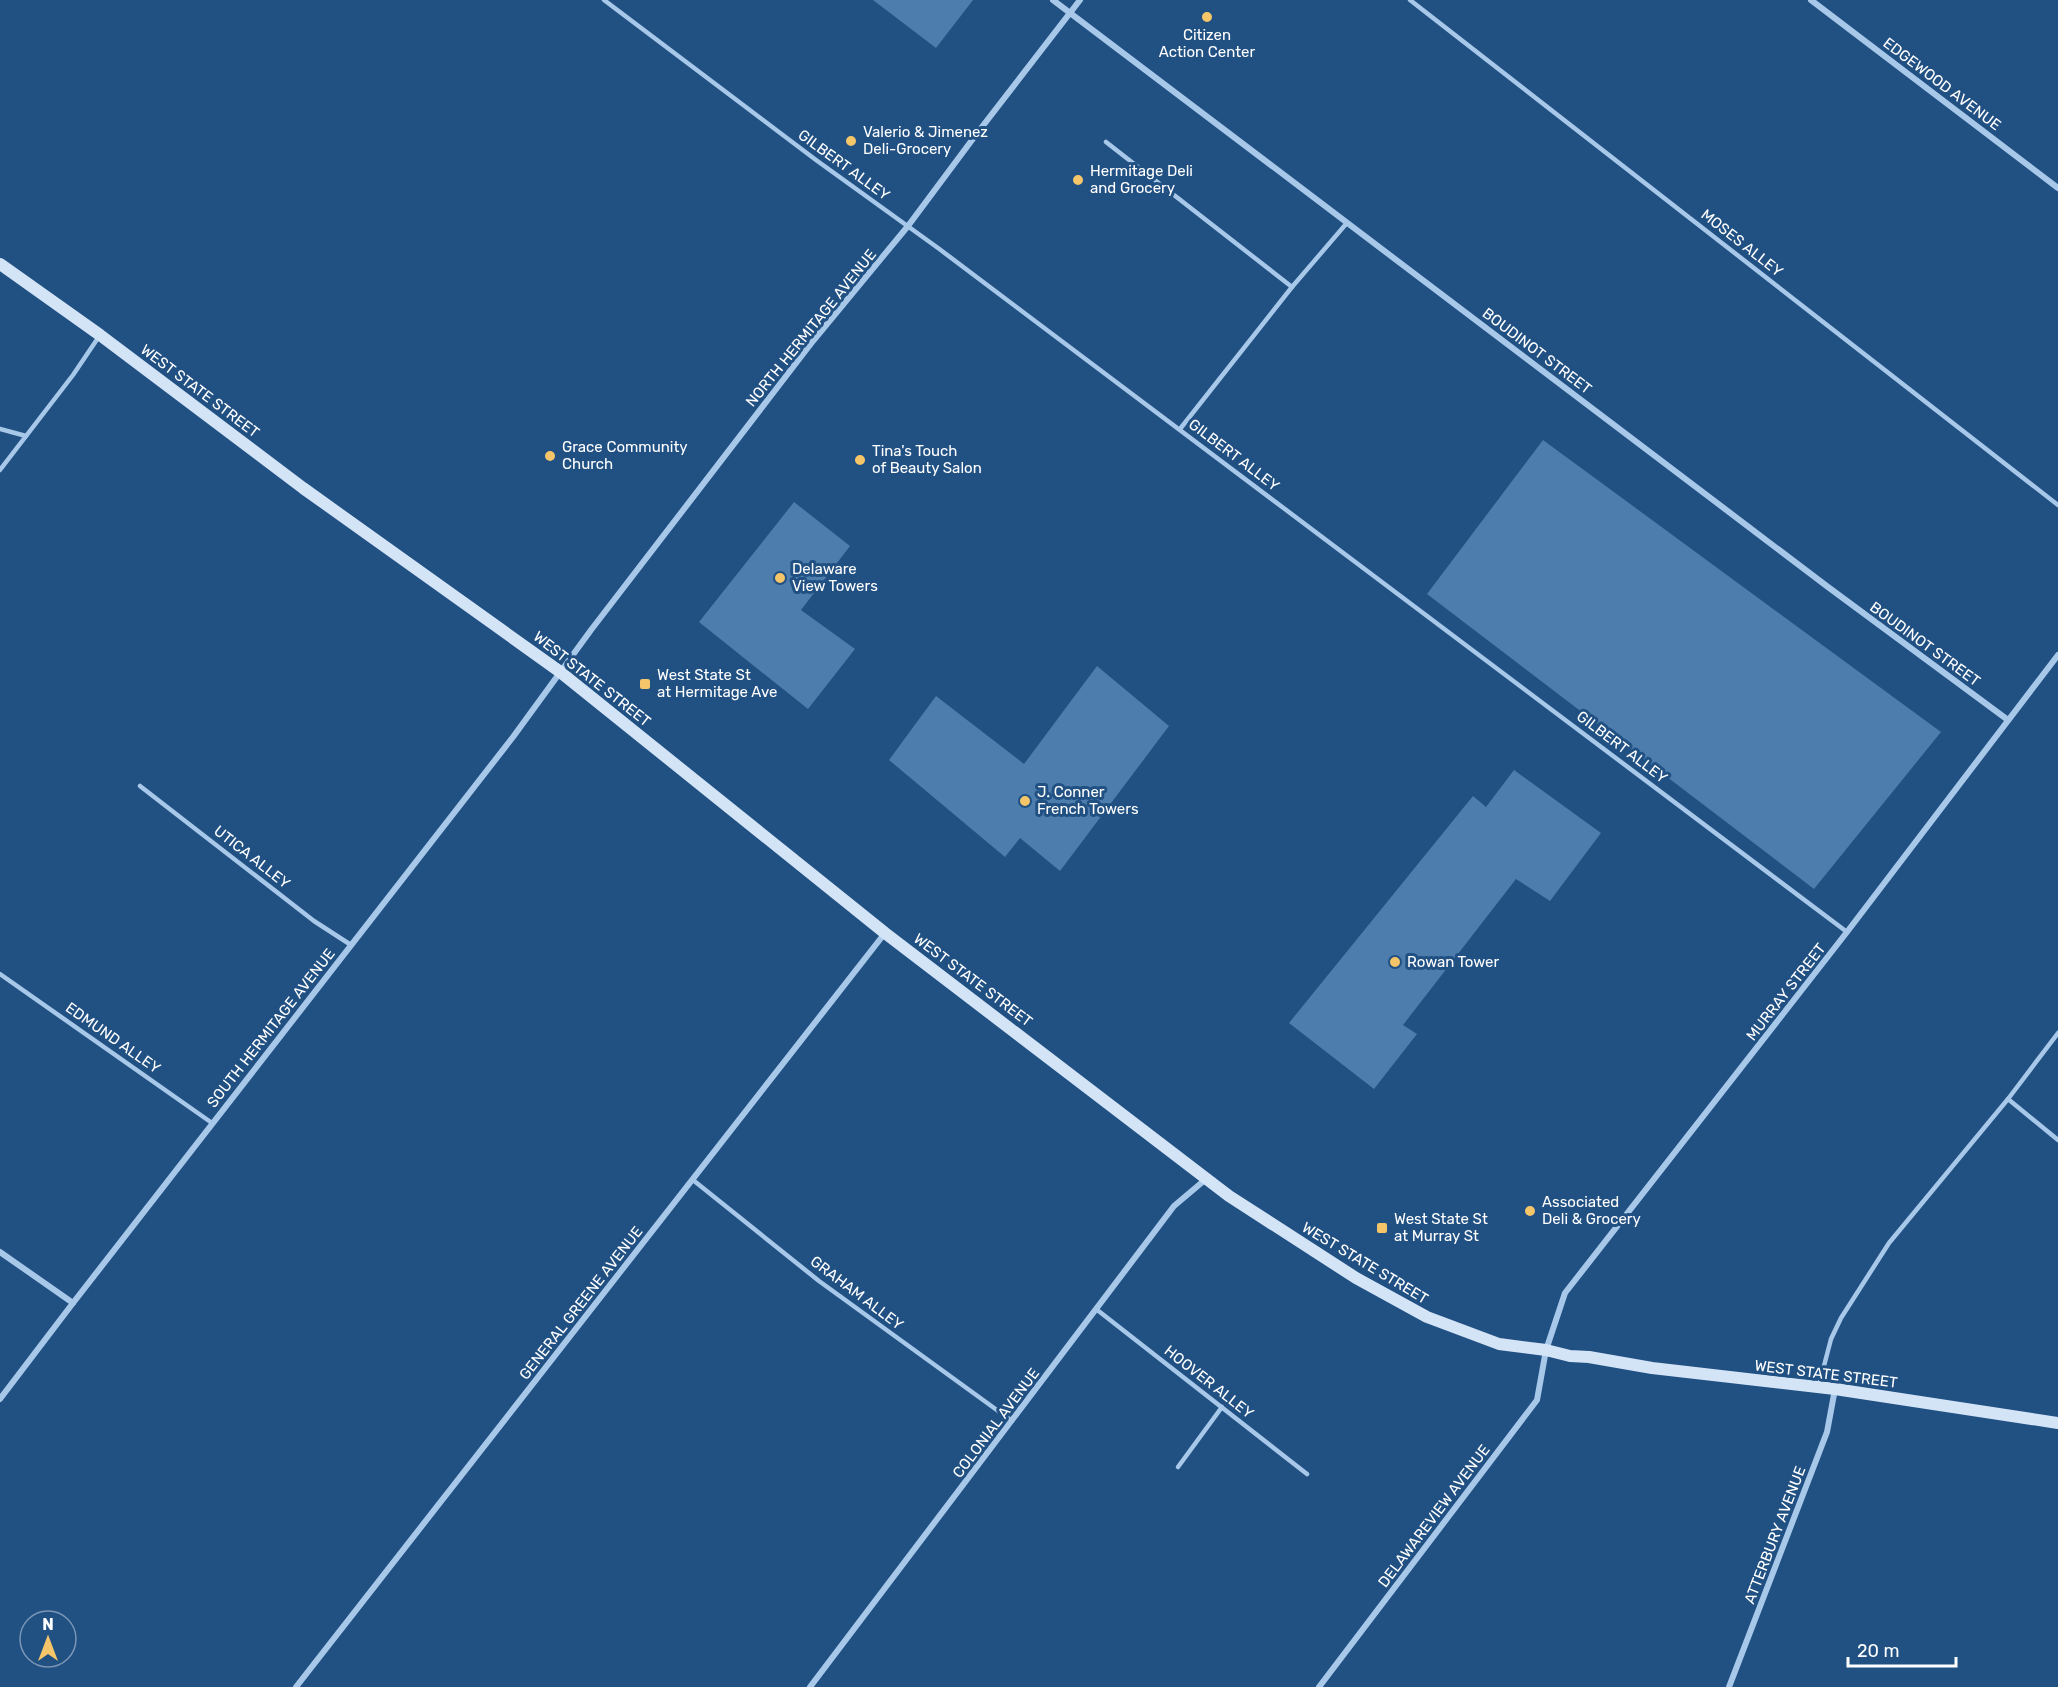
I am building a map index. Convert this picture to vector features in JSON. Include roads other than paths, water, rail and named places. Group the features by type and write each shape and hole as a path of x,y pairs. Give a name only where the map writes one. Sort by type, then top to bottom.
{"street":[{"name":"BOUDINOT STREET","path":"1053,0 1346,224 2008,720"},
{"name":"NORTH HERMITAGE AVENUE","path":"559,670 813,341 908,226 1080,0"},
{"name":"EDGEWOOD AVENUE","path":"1811,0 2058,188"},
{"name":"WEST STATE STREET","path":"0,264 100,335 303,488 559,670 885,933 1229,1196 1356,1278 1427,1317 1499,1344 1652,1368 1835,1389 2058,1423"},
{"name":"MURRAY STREET","path":"1546,1350 1565,1293 1847,932 2058,655"},
{"name":"SOUTH HERMITAGE AVENUE","path":"0,1399 72,1302 513,737 559,670"},
{"name":"GENERAL GREENE AVENUE","path":"296,1687 885,933"},
{"name":"COLONIAL AVENUE","path":"810,1687 1174,1206 1206,1178"},
{"path":"0,1252 72,1302"},
{"name":"DELAWAREVIEW AVENUE","path":"1319,1687 1537,1400 1546,1350"},
{"name":"ATTERBURY AVENUE","path":"1729,1687 1827,1432 1835,1389"}],"lane":[{"name":"GILBERT ALLEY","path":"604,0 1180,429 1847,932"},
{"name":"MOSES ALLEY","path":"1410,0 2058,505"},
{"path":"1106,142 1292,287"},
{"path":"1180,429 1292,287 1346,224"},
{"path":"0,470 73,375 100,335"},
{"path":"0,429 26,436"},
{"name":"UTICA ALLEY","path":"140,786 314,921 351,945"},
{"name":"EDMUND ALLEY","path":"0,974 212,1123"},
{"path":"1818,1388 1831,1339 1841,1318 1889,1243 2008,1099 2058,1033"},
{"path":"2008,1099 2058,1140"},
{"name":"GRAHAM ALLEY","path":"693,1179 819,1281 1012,1421"},
{"name":"HOOVER ALLEY","path":"1096,1309 1307,1474"},
{"path":"1178,1467 1222,1407"}],"place":[{"name":"Citizen Action Center","path":"1207,17"},
{"name":"Valerio & Jimenez Deli-Grocery","path":"851,141"},
{"name":"Hermitage Deli and Grocery","path":"1078,180"},
{"name":"Grace Community Church","path":"550,456"},
{"name":"Tina's Touch of Beauty Salon","path":"860,460"},
{"name":"Delaware View Towers","path":"780,578"},
{"name":"West State St at Hermitage Ave","path":"645,684"},
{"name":"J. Conner French Towers","path":"1025,801"},
{"name":"Rowan Tower","path":"1395,962"},
{"name":"Associated Deli & Grocery","path":"1530,1211"},
{"name":"West State St at Murray St","path":"1382,1228"}]}
